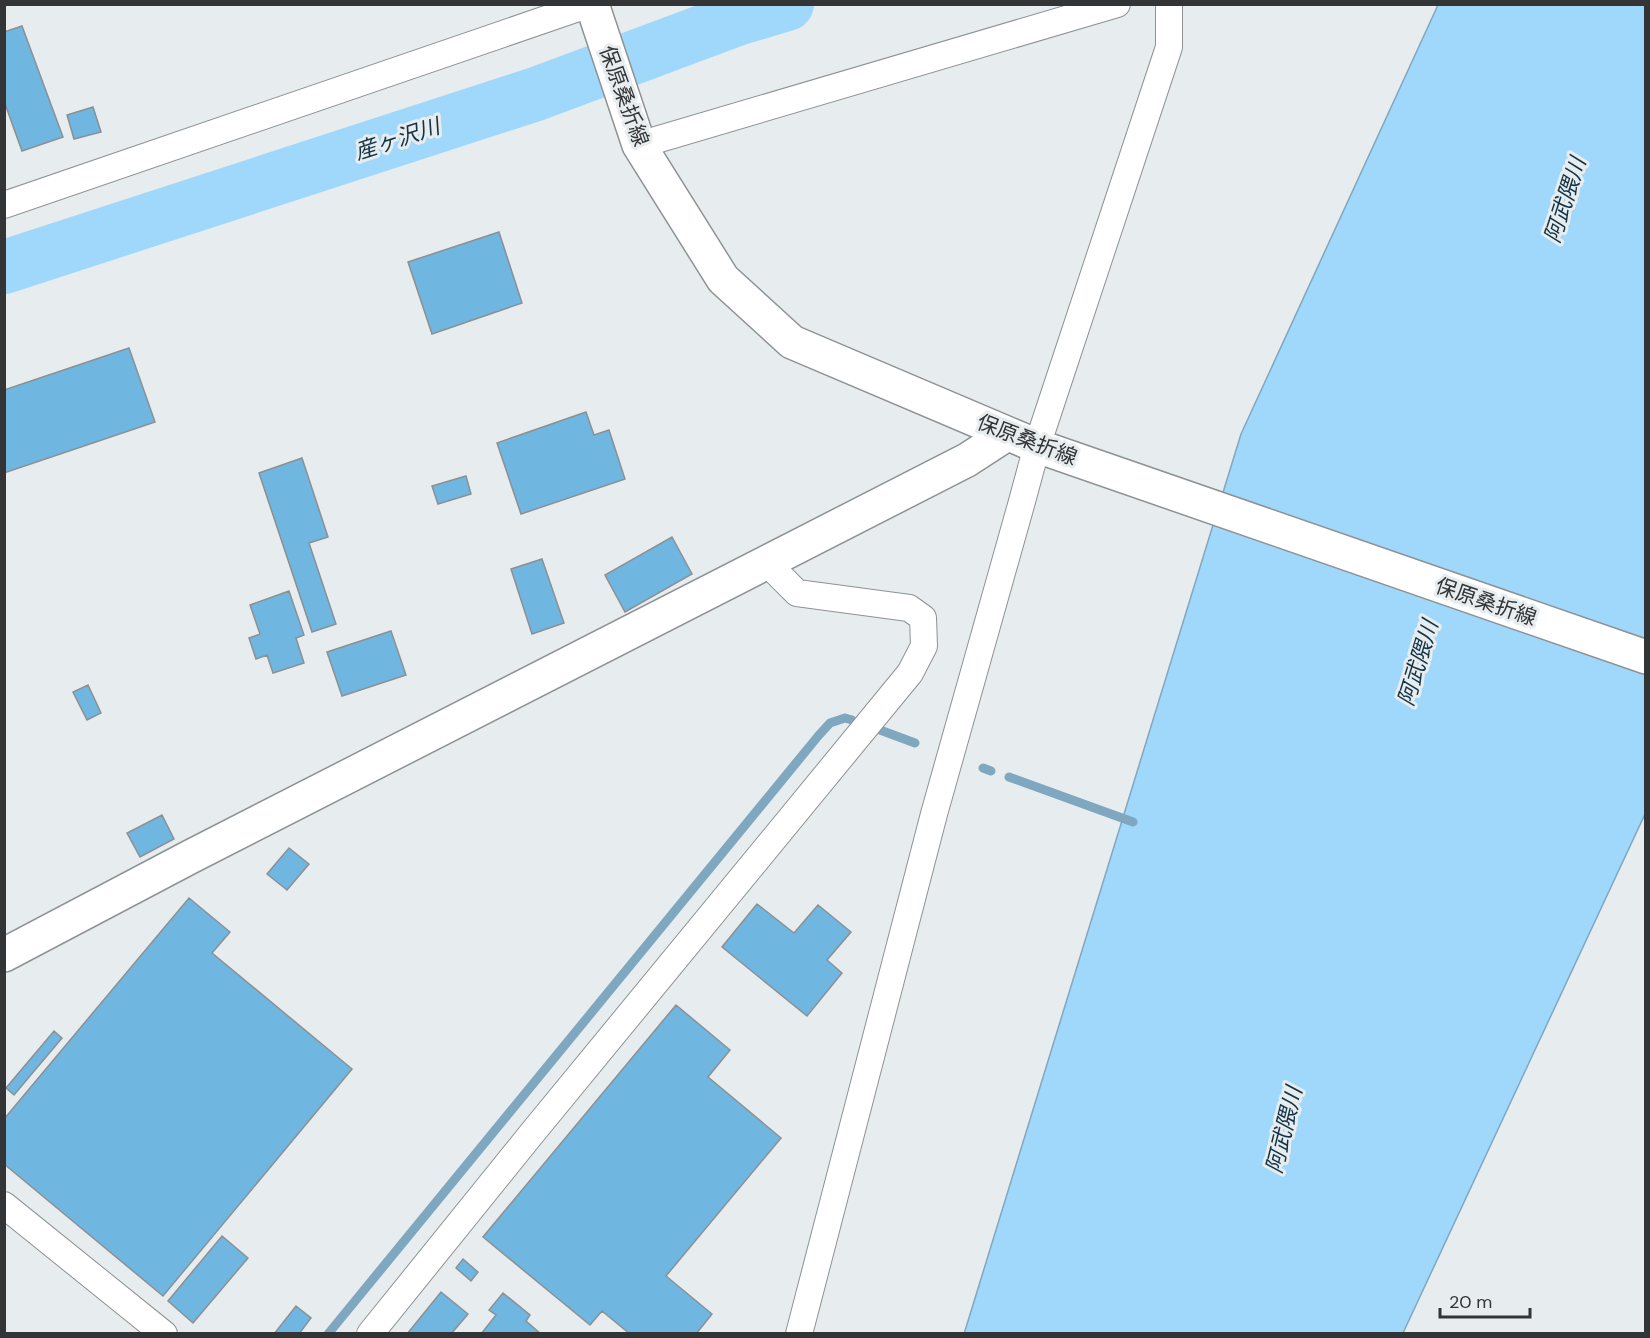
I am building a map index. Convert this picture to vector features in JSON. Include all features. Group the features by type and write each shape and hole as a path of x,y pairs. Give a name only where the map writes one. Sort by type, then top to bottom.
{"main road":[{"name":"保原桑折線","path":"593,9 639,145 723,279 792,342 1032,443 1646,657"},
{"path":"4,955 200,852 967,460 1032,443"}],"street":[{"path":"639,145 1117,4"},
{"path":"799,1334 934,814 1018,517 1032,443 1169,46 1169,4"},
{"path":"4,205 593,9"},
{"path":"370,1334 532,1132 910,673 924,646 922,618 909,608 797,593 766,562"},
{"path":"4,1204 164,1334"}],"water":[{"name":"阿武隈川","path":"1438,5 1645,5 1645,814 1403,1333 964,1334 1241,434"}],"building":[{"path":"22,26 63,137 22,151 4,101 4,32"},
{"path":"93,107 101,132 74,139 67,115"},
{"path":"499,232 522,303 432,334 408,262"},
{"path":"129,348 155,422 4,473 4,390"},
{"path":"586,412 594,435 609,430 625,479 521,514 497,443"},
{"path":"302,458 328,537 309,543 336,624 312,632 259,473"},
{"path":"466,476 471,494 438,504 432,486"},
{"path":"672,537 692,574 625,612 605,575"},
{"path":"542,559 564,623 532,634 511,569"},
{"path":"289,591 304,635 296,638 304,663 273,673 267,655 256,659 249,638 260,634 250,605"},
{"path":"391,631 406,675 342,696 327,652"},
{"path":"88,685 101,713 87,720 73,692"},
{"path":"162,815 174,839 140,857 127,833"},
{"path":"289,848 309,864 287,890 267,874"},
{"path":"189,898 230,932 212,953 352,1069 163,1296 4,1164 4,1119"},
{"path":"757,904 794,933 818,905 851,932 827,960 842,973 807,1016 722,947"},
{"path":"676,1005 730,1050 708,1077 781,1138 666,1276 712,1314 696,1334 630,1334 602,1311 590,1325 483,1237"},
{"path":"54,1031 62,1038 14,1095 6,1088"},
{"path":"222,1236 248,1258 193,1323 168,1301"},
{"path":"463,1259 478,1272 471,1281 456,1268"},
{"path":"441,1292 468,1314 451,1334 407,1334"},
{"path":"503,1293 530,1315 526,1321 541,1334 481,1334 496,1315 489,1310"},
{"path":"296,1306 311,1318 299,1334 274,1334"}],"waterway":[{"name":"産ヶ沢川","path":"4,267 536,94 737,19 787,4"},
{"path":"328,1334 819,735 830,723 845,718 852,720"},
{"path":"880,730 915,743"},
{"path":"983,768 991,771"},
{"path":"1009,777 1133,822"}]}
